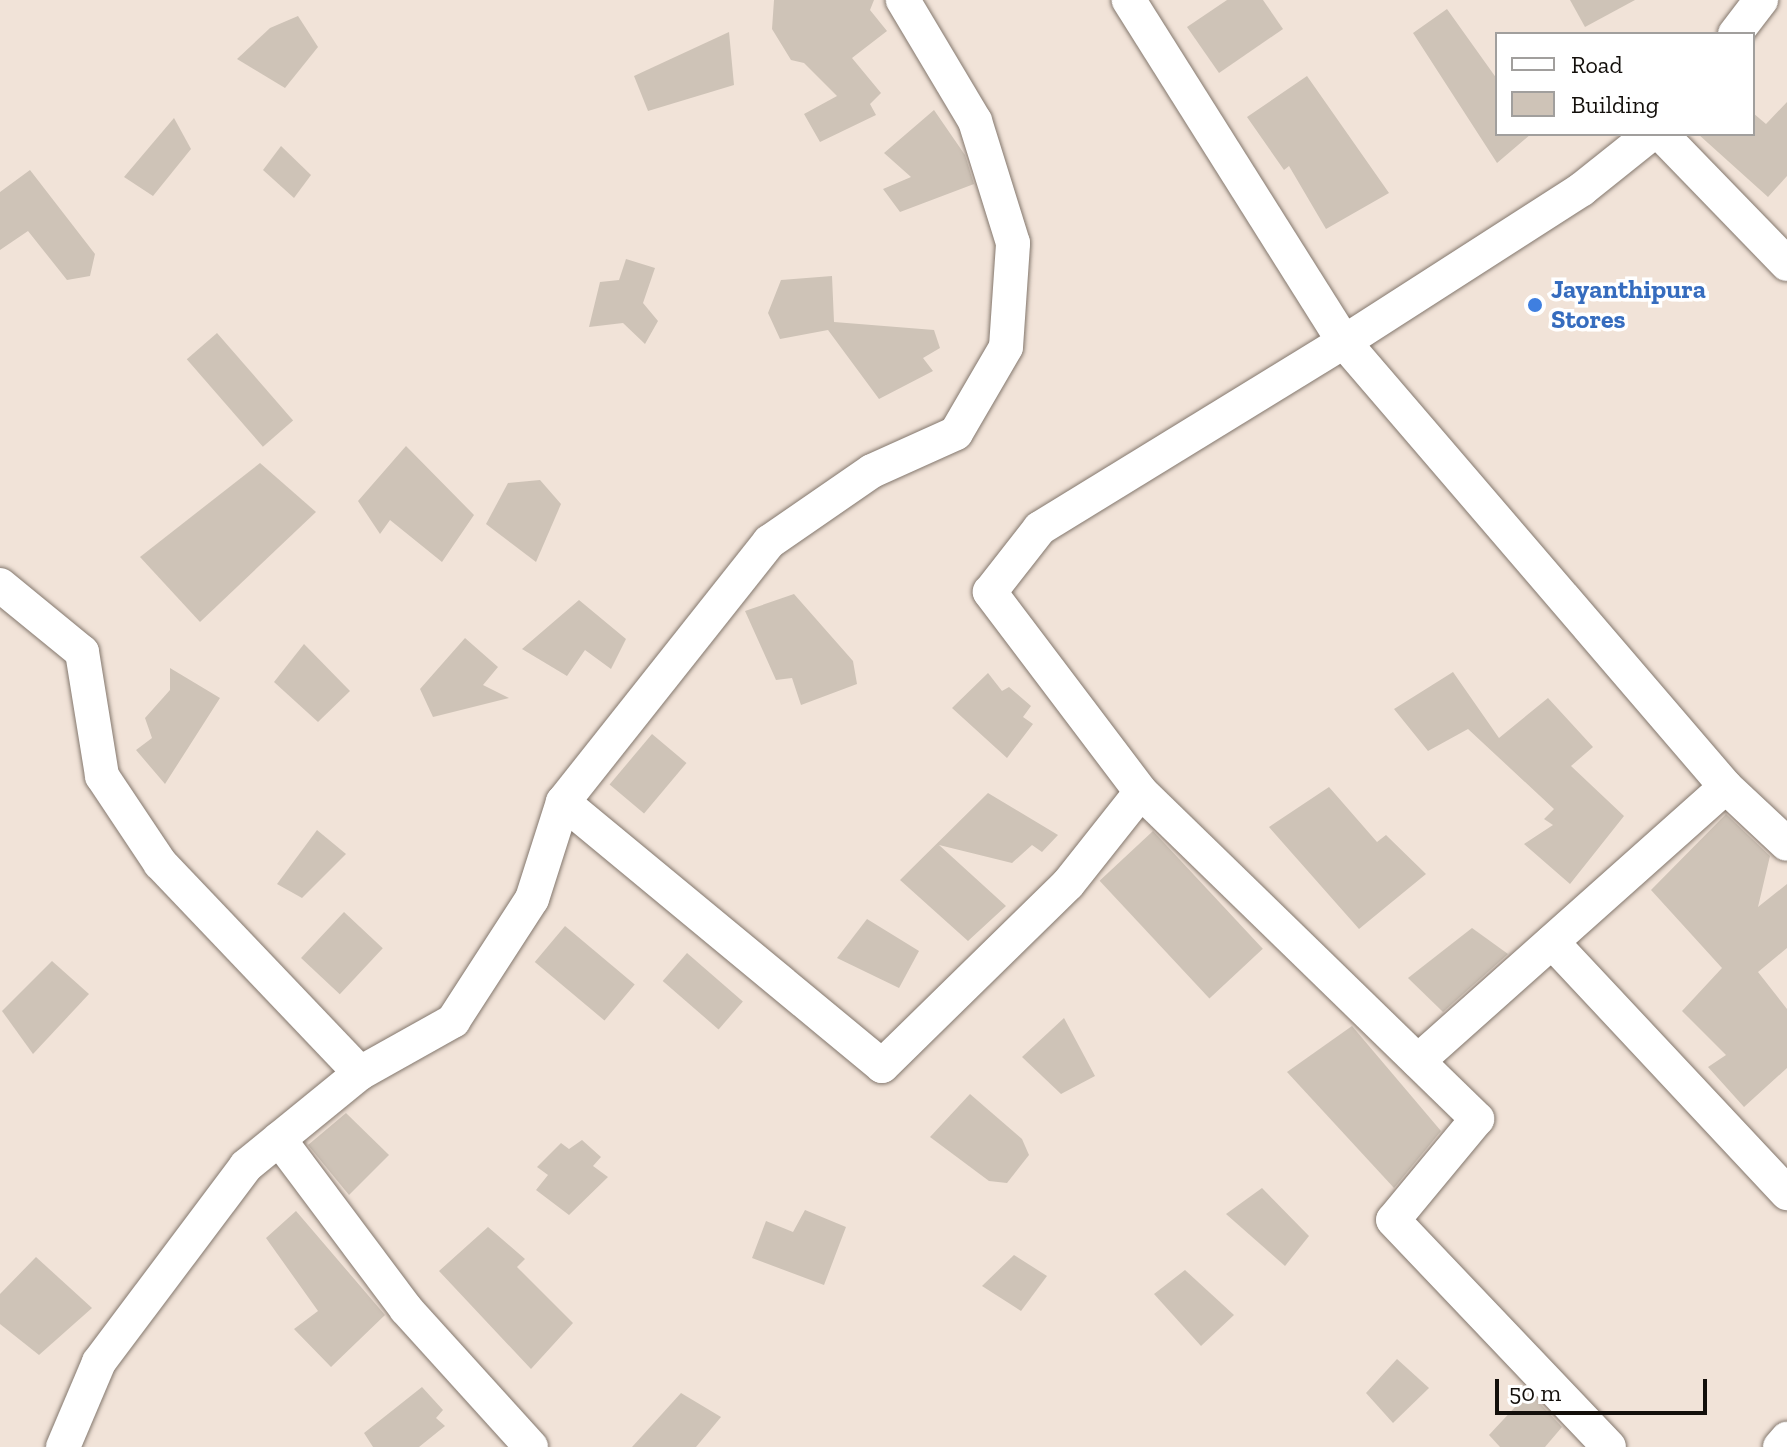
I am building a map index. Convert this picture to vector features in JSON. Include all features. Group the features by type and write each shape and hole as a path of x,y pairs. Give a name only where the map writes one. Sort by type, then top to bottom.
{"street":[{"path":"63,1447 99,1362 246,1166 360,1073 453,1021 532,899 563,802 769,542 872,471 956,433 1006,347 1013,243 975,121 903,0"},
{"path":"1129,0 1344,342 1726,787 1787,844"},
{"path":"1737,32 1761,0"},
{"path":"1609,1447 1393,1220 1477,1119 1141,792 990,592 1040,528 1344,342 1582,189 1648,136"},
{"path":"1663,136 1787,264"},
{"path":"0,585 82,652 102,776 160,863 360,1073"},
{"path":"1418,1061 1726,787"},
{"path":"563,802 882,1066 1068,884 1141,792"},
{"path":"1552,942 1787,1193"},
{"path":"279,1139 406,1309 531,1447"},
{"path":"1780,1447 1787,1439"}],"building":[{"path":"774,0 874,0 870,10 887,31 852,58 881,93 870,104 876,115 820,142 804,114 837,96 804,63 791,60 772,29"},
{"path":"1227,0 1263,0 1283,29 1219,73 1187,27"},
{"path":"1570,0 1635,0 1585,27"},
{"path":"1447,9 1495,76 1495,136 1529,136 1497,163 1413,33"},
{"path":"298,16 318,47 285,88 237,59 270,28"},
{"path":"729,32 734,85 648,111 634,76"},
{"path":"1307,76 1389,193 1326,229 1289,166 1284,170 1247,117"},
{"path":"1787,102 1787,176 1768,197 1700,136 1755,136 1755,115 1766,124"},
{"path":"934,110 965,155 974,184 900,212 883,189 911,177 884,153"},
{"path":"174,118 191,149 153,196 124,177"},
{"path":"281,146 311,175 294,198 263,170"},
{"path":"30,170 95,254 90,276 67,280 28,231 0,250 0,192"},
{"path":"626,259 655,268 643,303 658,321 645,344 623,323 589,327 600,282 619,280"},
{"path":"832,276 834,322 934,330 940,348 923,358 933,371 879,399 828,330 780,339 768,313 781,280"},
{"path":"217,333 293,421 263,447 187,359"},
{"path":"406,446 474,515 442,562 390,520 380,534 358,501"},
{"path":"260,463 316,512 200,622 140,557"},
{"path":"540,480 561,504 536,562 486,524 508,483"},
{"path":"794,594 853,661 857,684 801,705 792,678 776,680 745,611"},
{"path":"579,600 626,639 611,669 585,650 567,676 522,649"},
{"path":"465,638 498,667 483,685 509,698 433,717 420,689"},
{"path":"304,644 350,691 318,722 274,682"},
{"path":"170,668 220,698 165,784 136,750 152,738 145,718 170,690"},
{"path":"1453,672 1499,738 1548,698 1593,747 1571,766 1624,816 1570,884 1524,844 1553,825 1544,819 1554,809 1468,729 1428,751 1394,709"},
{"path":"988,673 1002,691 1009,687 1031,706 1023,717 1033,724 1007,758 952,708"},
{"path":"652,734 686,763 644,813 610,785"},
{"path":"1329,787 1377,842 1386,835 1426,874 1359,929 1269,827"},
{"path":"988,793 1058,835 1042,852 1032,845 1012,863 939,845 1006,906 968,941 900,880"},
{"path":"1726,814 1770,856 1758,907 1787,884 1787,948 1758,972 1787,1009 1787,1068 1744,1107 1708,1067 1726,1055 1682,1011 1722,968 1651,890"},
{"path":"317,830 346,854 302,898 277,884"},
{"path":"1153,831 1263,949 1209,999 1100,881"},
{"path":"344,912 383,948 340,994 301,958"},
{"path":"867,919 919,951 899,988 837,958"},
{"path":"565,926 635,984 604,1020 535,962"},
{"path":"1472,928 1508,954 1443,1012 1408,978"},
{"path":"687,953 743,1002 719,1029 663,981"},
{"path":"52,961 89,994 33,1054 2,1011"},
{"path":"1064,1018 1095,1076 1061,1094 1022,1057"},
{"path":"1352,1026 1441,1131 1394,1188 1287,1072"},
{"path":"970,1094 1022,1139 1029,1155 1007,1183 989,1181 930,1137"},
{"path":"346,1113 389,1155 349,1195 308,1145"},
{"path":"582,1140 601,1157 593,1166 608,1177 569,1215 536,1190 548,1175 537,1167 561,1143 569,1149"},
{"path":"1262,1188 1309,1236 1285,1266 1226,1214"},
{"path":"805,1210 846,1227 824,1285 752,1258 766,1221 793,1232"},
{"path":"296,1211 385,1315 331,1367 294,1329 318,1311 266,1238"},
{"path":"488,1227 525,1259 517,1267 573,1323 531,1369 439,1271"},
{"path":"1014,1255 1047,1276 1021,1311 982,1286"},
{"path":"36,1257 92,1308 39,1355 0,1324 0,1294"},
{"path":"1185,1270 1234,1315 1201,1346 1154,1294"},
{"path":"1397,1359 1429,1388 1393,1423 1366,1393"},
{"path":"422,1387 443,1410 436,1418 445,1426 419,1447 373,1447 364,1433"},
{"path":"1529,1392 1562,1427 1545,1447 1500,1447 1489,1435"},
{"path":"681,1393 721,1417 696,1447 632,1447"}],"place":[{"name":"Jayanthipura Stores","path":"1535,305"}]}
